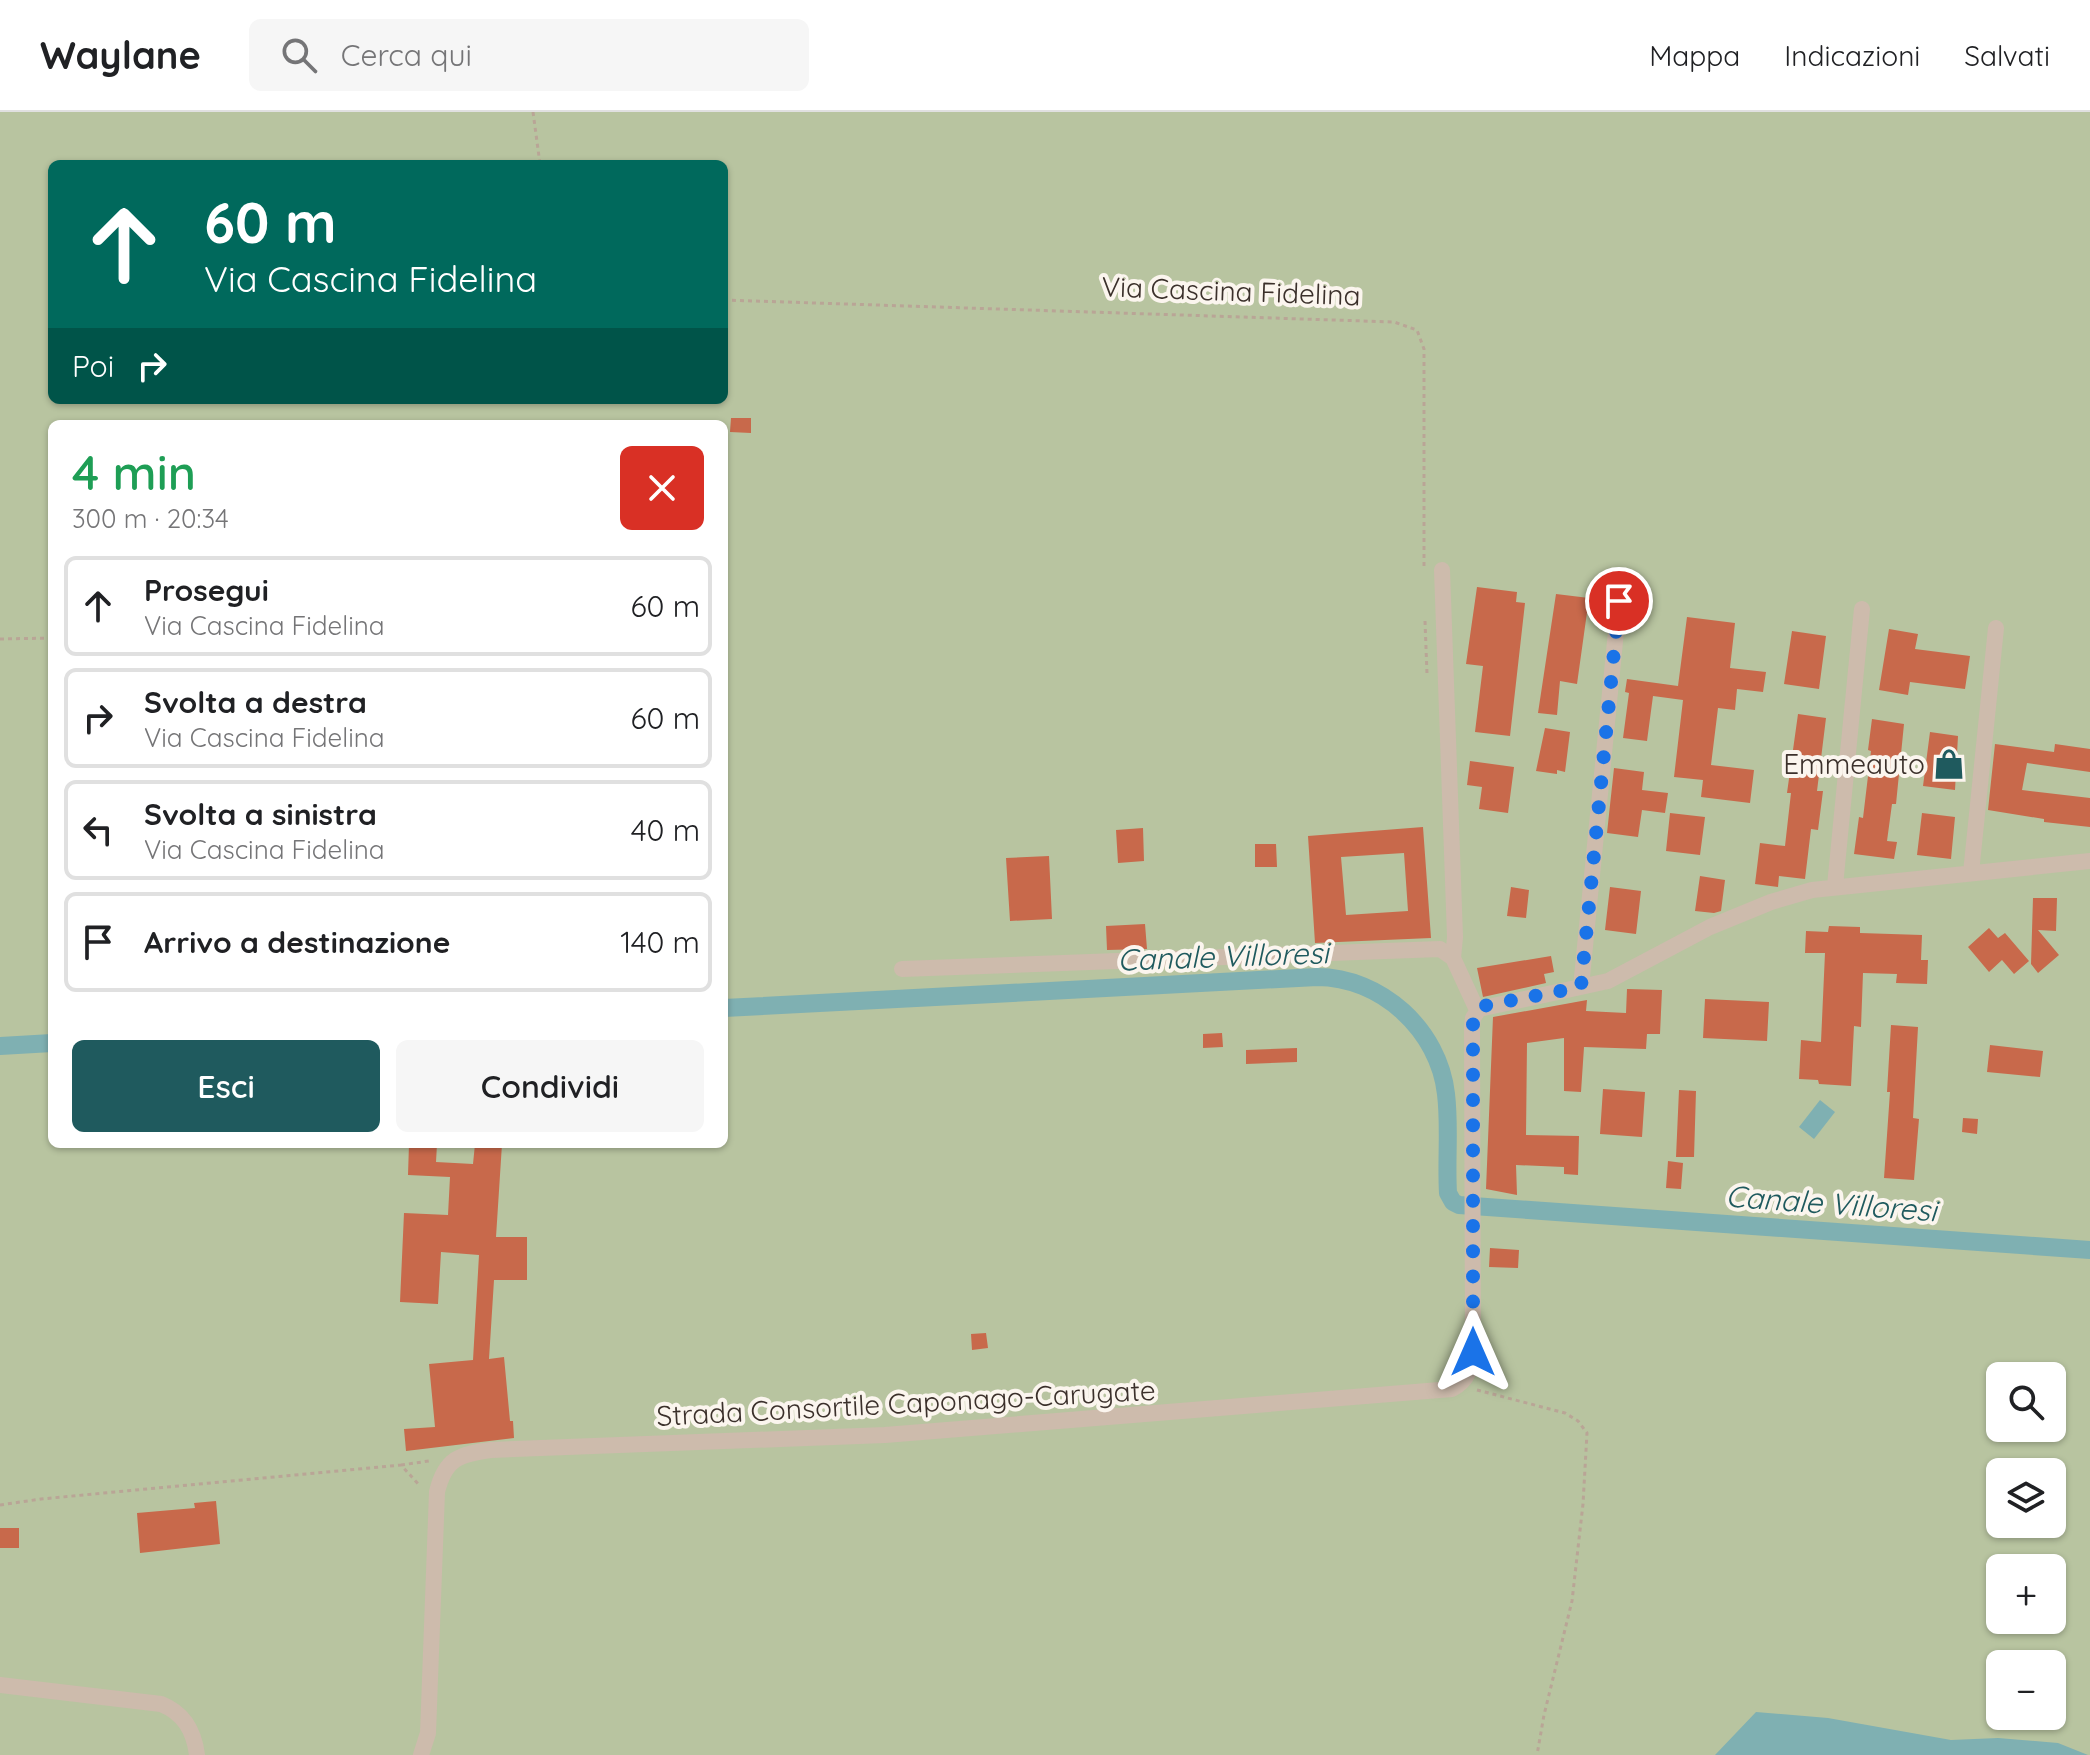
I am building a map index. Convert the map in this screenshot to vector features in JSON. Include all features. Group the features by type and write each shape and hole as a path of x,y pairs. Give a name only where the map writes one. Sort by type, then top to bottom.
{"street":[{"path":"1442,570 1455,937 1453,958 1477,1010 1472,1027 1472,1361 1468,1375 1459,1385"},
{"path":"1581,987 1619,601"},
{"path":"1835,886 1862,609"},
{"path":"1971,873 1996,628"},
{"path":"1477,1010 1487,1005 1608,981 1710,927 1797,893 1835,886 2090,861"},
{"path":"902,969 1440,949 1453,958"},
{"name":"Strada Consortile Caponago-Carugate","path":"421,1755 428,1733 437,1492 450,1463 465,1454 491,1450 885,1435 1443,1392 1459,1385"},
{"path":"0,1685 161,1704 183,1718 197,1755"}],"path":[{"path":"533,112 539,160"},
{"name":"Via Cascina Fidelina","path":"728,300 1394,322 1417,330 1424,349 1424,573"},
{"path":"1425,617 1426,647"},
{"path":"0,639 48,638"},
{"path":"1459,1385 1565,1413 1578,1421 1587,1433 1572,1601 1537,1755"},
{"path":"0,1505 401,1465 422,1488"}],"green space":[{"path":"0,112 2090,112 2090,1755 0,1755"}],"water":[{"path":"1820,1100 1835,1112 1814,1139 1799,1127"},
{"path":"1756,1712 1828,1718 1951,1740 1998,1738 2058,1743 2088,1755 1715,1755"}],"building":[{"path":"731,418 751,418 751,433 730,432"},
{"path":"1477,587 1517,592 1516,602 1525,603 1510,736 1475,732 1483,666 1466,664"},
{"path":"1556,594 1589,598 1577,684 1560,681 1557,715 1538,713"},
{"path":"1687,617 1735,623 1730,668 1766,672 1763,692 1737,689 1735,710 1718,708 1711,765 1754,770 1750,803 1701,797 1703,780 1674,777 1683,700 1653,696 1647,741 1623,738 1629,693 1625,692 1627,679 1678,686"},
{"path":"1889,629 1918,634 1915,649 1970,656 1965,689 1910,682 1908,695 1879,690"},
{"path":"1792,631 1826,636 1819,689 1784,684"},
{"path":"1798,714 1826,718 1817,791 1823,791 1818,830 1811,829 1805,879 1779,876 1778,887 1755,884 1760,843 1785,846 1791,793 1787,793"},
{"path":"1872,719 1904,724 1896,804 1892,804 1887,841 1897,842 1894,859 1854,854 1859,817 1863,818"},
{"path":"1545,728 1570,732 1565,772 1536,771"},
{"path":"1930,732 1958,736 1955,790 1923,786"},
{"path":"1995,744 2054,752 2055,744 2090,749 2090,772 2027,763 2022,790 2090,798 2090,827 2044,822 2044,819 1988,810"},
{"path":"1470,761 1514,767 1508,813 1479,809 1482,787 1467,785"},
{"path":"1614,768 1644,772 1642,790 1668,793 1665,813 1642,810 1638,837 1607,833"},
{"path":"1670,813 1705,817 1700,855 1666,851"},
{"path":"1922,813 1955,817 1951,859 1917,855"},
{"path":"1423,827 1431,938 1315,943 1308,836","holes":["1404,853 1408,911 1346,915 1341,857"]},
{"path":"1143,828 1144,861 1118,863 1116,830"},
{"path":"1255,844 1276,844 1277,867 1255,867"},
{"path":"1049,856 1052,919 1010,921 1006,858"},
{"path":"1700,876 1725,880 1721,911 1695,911"},
{"path":"1511,887 1529,890 1526,918 1507,916"},
{"path":"1610,887 1641,891 1636,934 1605,930"},
{"path":"2033,898 2057,898 2056,931 2038,930 2059,955 2038,973 2031,964"},
{"path":"1145,924 1147,949 1107,950 1106,926"},
{"path":"1829,926 1860,927 1860,933 1922,935 1921,960 1928,960 1927,984 1896,983 1897,974 1863,973 1861,1027 1854,1026 1851,1086 1799,1079 1801,1040 1821,1042 1825,953 1805,953 1806,931 1828,932"},
{"path":"1989,928 1998,938 2005,933 2029,961 2014,974 2002,960 1989,972 1968,947"},
{"path":"1551,956 1554,972 1544,974 1546,983 1483,997 1477,968"},
{"path":"1627,989 1662,990 1660,1034 1647,1034 1646,1049 1584,1047 1581,1092 1564,1091 1564,1038 1527,1043 1526,1135 1579,1136 1578,1175 1564,1174 1564,1167 1516,1165 1517,1195 1486,1189 1493,1017 1587,1000 1586,1011 1626,1013"},
{"path":"1705,999 1769,1002 1767,1041 1703,1038"},
{"path":"1891,1025 1918,1027 1913,1118 1919,1119 1914,1180 1884,1178"},
{"path":"1222,1033 1223,1047 1203,1048 1203,1034"},
{"path":"1990,1045 2043,1051 2040,1077 1987,1072"},
{"path":"1297,1048 1297,1062 1246,1064 1246,1050"},
{"path":"1603,1089 1645,1092 1642,1137 1600,1134"},
{"path":"1679,1090 1696,1091 1694,1157 1676,1157"},
{"path":"1963,1118 1978,1119 1977,1134 1962,1132"},
{"path":"409,1148 437,1148 436,1162 473,1164 475,1148 502,1148 496,1237 527,1237 527,1280 494,1280 489,1359 504,1357 514,1438 406,1451 404,1429 435,1427 429,1364 473,1360 479,1255 441,1252 438,1304 400,1302 404,1213 448,1215 450,1177 408,1175"},
{"path":"1668,1161 1683,1163 1681,1189 1666,1188"},
{"path":"1490,1248 1519,1250 1518,1268 1489,1267"},
{"path":"986,1333 988,1348 972,1350 971,1334"},
{"path":"216,1501 220,1544 140,1553 137,1513 195,1508 194,1503"},
{"path":"0,1528 19,1528 19,1548 0,1548"}],"waterway":[{"name":"Canale Villoresi","path":"728,1008 1317,977 1341,979 1384,997 1419,1029 1432,1049 1446,1094 1448,1193 1459,1205 2090,1250"},
{"name":"Canale Villoresi","path":"0,1046 48,1043"}],"place":[{"name":"Emmeauto","path":"1949,764"}],"route":[{"path":"1473,1352 1473,1018 1483,1006 1581,987 1619,601"}]}
